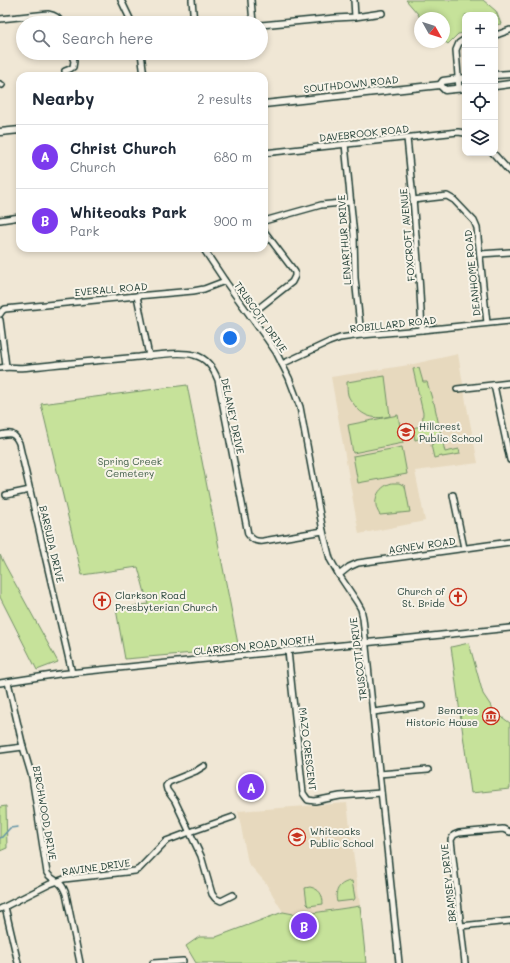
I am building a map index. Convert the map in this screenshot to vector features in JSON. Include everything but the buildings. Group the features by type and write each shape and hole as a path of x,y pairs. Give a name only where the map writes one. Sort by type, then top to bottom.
{"main road":[{"path":"498,75 510,74"},
{"name":"SOUTHDOWN ROAD","path":"268,104 440,85 443,81 462,78"},
{"path":"498,86 510,84"},
{"name":"SOUTHDOWN ROAD","path":"440,85 445,90 462,88"},
{"path":"0,132 16,130"}],"street":[{"path":"121,0 129,16"},
{"path":"192,0 193,16"},
{"path":"251,0 252,16"},
{"path":"354,0 355,17"},
{"path":"268,25 355,17 382,12"},
{"path":"29,16 48,14 54,16"},
{"path":"0,19 16,17"},
{"path":"498,34 510,30"},
{"path":"462,41 459,43 456,50 458,79 462,88"},
{"path":"65,70 73,67 74,60"},
{"path":"142,60 143,72"},
{"name":"DAVEBROOK ROAD","path":"268,153 462,133"},
{"name":"FOXCROFT AVENUE","path":"406,138 413,200 422,330"},
{"name":"LENARTHUR DRIVE","path":"345,144 354,236 355,278 361,335"},
{"path":"496,156 510,172"},
{"name":"DEANHOME ROAD","path":"413,200 447,196 454,200 476,224 487,323"},
{"path":"268,220 321,205 351,202"},
{"path":"0,220 16,218"},
{"path":"250,315 292,282 296,276 295,272 268,236"},
{"name":"TRUSCOTT DRIVE","path":"206,252 267,339 289,378 300,407 323,531 330,559 361,609 380,774 399,963"},
{"path":"480,254 510,252"},
{"name":"EVERALL ROAD","path":"0,314 5,309 193,291 204,289 225,281"},
{"path":"137,296 149,356"},
{"path":"0,320 6,366"},
{"name":"ROBILLARD ROAD","path":"282,364 340,338 510,321"},
{"name":"DELANEY DRIVE","path":"0,368 6,366 29,368 186,353 195,355 208,363 214,372 219,388 250,538 257,542 323,531"},
{"path":"457,388 510,383"},
{"path":"494,385 510,460"},
{"name":"BARSUDA DRIVE","path":"0,435 9,433 13,435 19,443 72,673"},
{"path":"6,495 30,490"},
{"path":"453,495 464,548"},
{"name":"AGNEW ROAD","path":"339,575 358,563 510,542"},
{"name":"CLARKSON ROAD NORTH","path":"0,683 72,673 510,628"},
{"name":"MAZO CRESCENT","path":"288,651 303,793 308,800 315,801 340,796 381,793"},
{"name":"BIRCHWOOD DRIVE","path":"8,682 23,748 32,777 47,873 49,877 58,881 63,886 66,894 80,963"},
{"path":"373,712 422,706"},
{"path":"0,750 23,748"},
{"path":"204,766 196,771 169,782 166,786 167,790 175,801 201,856 212,894 220,901 233,895"},
{"path":"380,774 428,770"},
{"name":"RAVINE DRIVE","path":"2,908 64,879 135,871 139,869 166,841 233,817"},
{"name":"BRAMSEY DRIVE","path":"465,963 451,840 454,835 459,833 503,829 510,832"},
{"path":"2,908 18,963"},
{"path":"461,926 510,921"},
{"path":"153,963 183,961"}],"shaded area":[{"name":"Hillcrest Public School","path":"458,354 478,463 415,471 425,521 359,534 331,377 409,365"},
{"name":"Whiteoaks Public School","path":"347,803 360,906 299,915 283,912 265,882 248,863 238,811"}],"green space":[{"path":"406,0 483,0 496,12 462,12 462,33 458,34 450,42 450,12 416,12"},
{"path":"498,16 501,24 498,24"},
{"path":"419,368 423,382 427,382 434,403 445,452 459,449 460,454 434,458 431,445 433,444 432,438 426,440 424,435 423,438 415,440 413,428 420,426 422,427 423,423 423,413 413,369"},
{"path":"385,376 390,416 379,418 360,412 349,398 347,392 347,382"},
{"name":"Spring Creek Cemetery","path":"187,385 239,649 125,659 116,609 148,604 138,567 82,575 41,404"},
{"path":"398,415 403,443 353,453 348,425"},
{"path":"402,447 407,474 358,483 353,456"},
{"path":"392,483 399,483 405,486 410,512 380,515 376,505 377,496 379,491"},
{"path":"0,555 58,662 37,670 0,597"},
{"path":"469,643 483,694 495,712 510,723 510,789 471,793 451,647"},
{"path":"6,806 7,848 0,851 0,807"},
{"path":"352,881 355,898 354,900 337,902 336,894 339,887 344,883"},
{"path":"310,887 320,892 323,904 309,906 307,904 305,888"},
{"path":"360,906 366,963 196,963 186,946 199,937 216,937 283,912 299,915"}],"waterway":[{"path":"0,838 10,828 18,827"}],"place":[{"name":"Hillcrest Public School","path":"406,432"},
{"name":"Church of St. Bride","path":"458,597"},
{"name":"Clarkson Road Presbyterian Church","path":"102,601"},
{"name":"Benares Historic House","path":"491,716"},
{"name":"Christ Church","path":"251,787"},
{"name":"Whiteoaks Public School","path":"297,837"},
{"name":"Whiteoaks Park","path":"304,926"}]}
